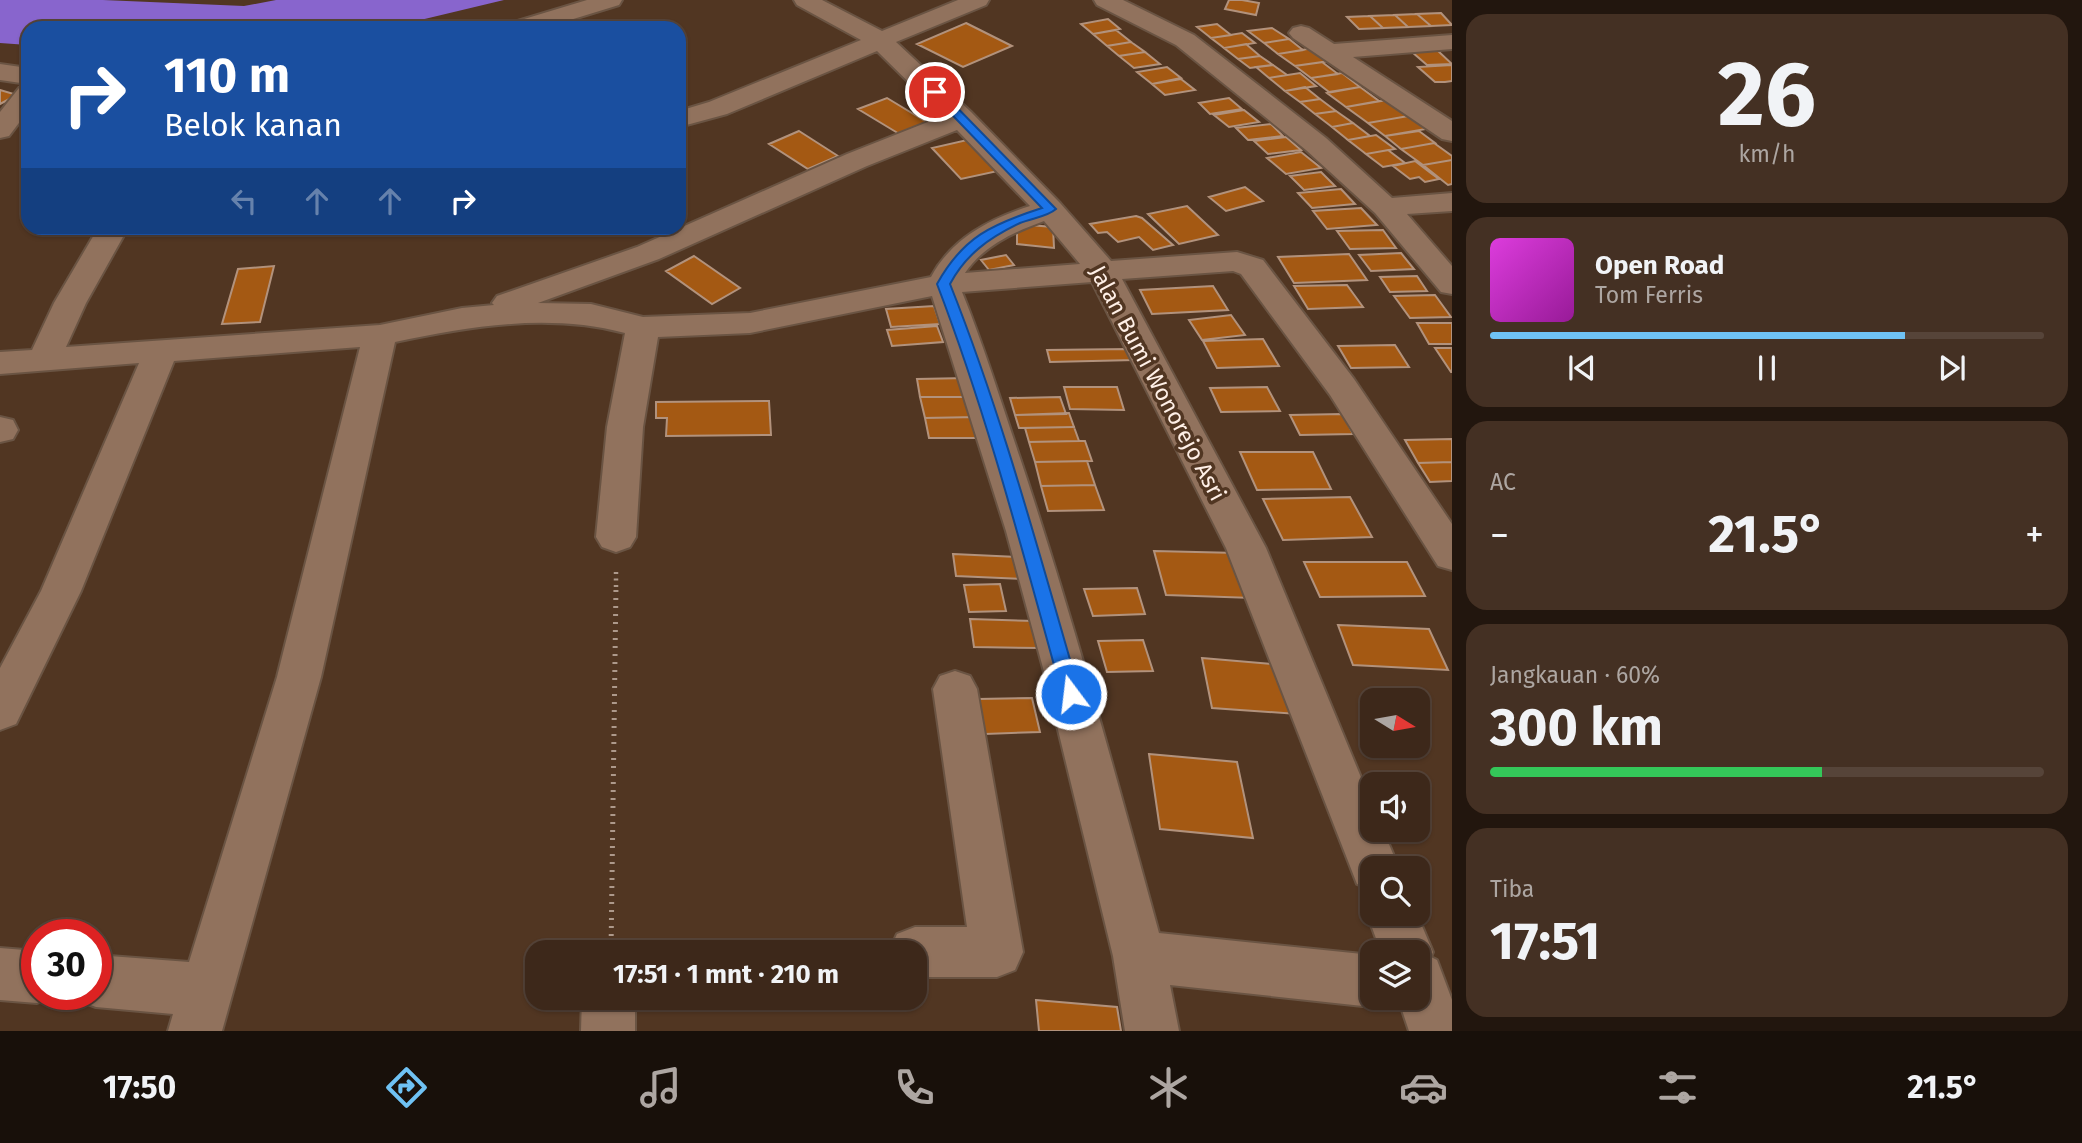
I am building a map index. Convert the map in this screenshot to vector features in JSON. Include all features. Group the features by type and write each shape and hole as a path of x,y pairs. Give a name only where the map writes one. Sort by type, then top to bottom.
{"street":[{"path":"542,21 611,0"},
{"name":"Jalan Bumi Wonorejo Asri","path":"805,0 881,41 962,118 1050,209 1102,270 1246,548 1369,856"},
{"path":"686,117 718,108 978,0"},
{"path":"1105,0 1185,40 1316,144 1385,207 1452,285"},
{"path":"1301,33 1444,127"},
{"path":"1328,52 1401,63 1452,42"},
{"path":"1401,63 1444,127"},
{"path":"0,72 21,75"},
{"path":"0,130 21,102"},
{"path":"462,318 648,253 846,164 962,118"},
{"path":"1385,207 1452,202"},
{"path":"943,284 956,260 974,244 1017,220 1050,209"},
{"path":"58,358 70,303 109,235"},
{"path":"58,358 136,235"},
{"path":"0,363 380,335 462,318 520,313 592,314 643,327 750,323 943,284 1225,261 1246,263 1252,267 1342,387 1452,555"},
{"path":"943,284 960,327 1065,668 1139,956 1152,1031"},
{"path":"616,537 625,426 643,327"},
{"path":"112,986 201,1011 299,677 380,335"},
{"path":"0,711 61,592 161,352"},
{"path":"927,952 997,952 955,689"},
{"path":"1139,956 1360,980"},
{"path":"0,974 21,976"},
{"path":"608,1031 609,1010"}],"path":[{"path":"611,940 616,537"}],"shaded area":[{"path":"0,0 103,0 244,6 276,0 504,0 416,21 21,21 21,44 0,43"}],"building":[{"path":"1229,0 1259,3 1256,15 1225,9"},
{"path":"1441,13 1452,25 1431,26 1417,14"},
{"path":"1417,14 1431,26 1408,27 1395,15"},
{"path":"1395,15 1408,27 1383,28 1370,16"},
{"path":"1370,16 1383,28 1359,29 1347,17"},
{"path":"1108,19 1120,29 1093,34 1081,24"},
{"path":"966,23 1012,46 963,67 917,44"},
{"path":"1217,24 1231,35 1211,38 1197,27"},
{"path":"1272,28 1289,39 1264,43 1248,31"},
{"path":"1116,30 1131,42 1107,46 1093,34"},
{"path":"1242,33 1255,43 1224,48 1211,38"},
{"path":"1289,39 1303,50 1278,54 1264,43"},
{"path":"1131,42 1145,52 1119,56 1107,46"},
{"path":"1246,44 1260,56 1238,59 1224,48"},
{"path":"1313,48 1330,61 1295,66 1278,54"},
{"path":"1437,50 1452,64 1427,65 1412,52"},
{"path":"1145,52 1160,64 1134,68 1119,56"},
{"path":"1260,56 1273,65 1250,68 1238,59"},
{"path":"1322,62 1338,74 1311,78 1295,66"},
{"path":"1273,65 1287,75 1269,78 1256,67"},
{"path":"1452,65 1452,81 1445,82 1435,82 1418,67"},
{"path":"1167,67 1181,78 1152,84 1137,72"},
{"path":"1300,73 1316,86 1285,91 1269,78"},
{"path":"1342,73 1360,87 1329,92 1311,78"},
{"path":"1181,79 1195,90 1165,95 1152,84"},
{"path":"1305,87 1320,99 1300,102 1285,91"},
{"path":"1360,87 1379,101 1346,107 1327,93"},
{"path":"0,90 17,95 0,104"},
{"path":"887,98 930,124 901,135 858,109"},
{"path":"1229,98 1242,109 1210,114 1199,103"},
{"path":"1320,99 1336,111 1315,114 1300,102"},
{"path":"1387,100 1409,116 1368,123 1346,107"},
{"path":"1244,110 1259,122 1229,127 1214,115"},
{"path":"1336,111 1353,123 1332,127 1315,114"},
{"path":"1408,116 1426,129 1385,136 1368,123"},
{"path":"1353,123 1370,136 1348,140 1332,127"},
{"path":"1271,124 1283,136 1248,140 1236,128"},
{"path":"799,131 838,156 808,169 769,144"},
{"path":"1419,131 1435,143 1401,149 1385,136"},
{"path":"1376,135 1395,149 1366,154 1348,140"},
{"path":"1286,137 1301,150 1268,154 1254,141"},
{"path":"967,140 998,171 961,179 932,148"},
{"path":"1434,143 1452,156 1452,160 1423,165 1401,149"},
{"path":"1388,150 1405,163 1383,167 1366,154"},
{"path":"1301,152 1321,168 1286,174 1267,158"},
{"path":"1452,160 1452,184 1448,185 1423,165"},
{"path":"1415,161 1439,179 1425,182 1419,177 1410,179 1393,166"},
{"path":"1321,172 1335,186 1304,190 1290,176"},
{"path":"1245,187 1263,201 1226,211 1209,197"},
{"path":"1341,189 1355,204 1312,208 1298,193"},
{"path":"1187,206 1218,235 1179,244 1148,214"},
{"path":"1361,208 1377,225 1327,229 1313,211"},
{"path":"1136,216 1142,218 1173,245 1153,250 1139,237 1118,242 1107,232 1098,233 1090,224"},
{"path":"1017,224 1053,227 1054,248 1017,244"},
{"path":"1383,230 1396,248 1350,249 1337,231"},
{"path":"1401,253 1414,269 1371,271 1359,255"},
{"path":"1349,254 1367,280 1294,283 1278,257"},
{"path":"1006,255 1014,265 989,270 981,260"},
{"path":"694,256 740,288 712,304 666,271"},
{"path":"274,266 260,322 222,324 238,269"},
{"path":"1417,276 1427,291 1390,292 1380,277"},
{"path":"1347,285 1363,307 1308,309 1294,286"},
{"path":"1213,286 1228,310 1152,314 1140,290"},
{"path":"1435,295 1451,317 1410,318 1394,296"},
{"path":"934,306 940,324 891,327 886,309"},
{"path":"1231,315 1245,335 1202,340 1189,320"},
{"path":"1417,323 1452,323 1452,344 1429,344"},
{"path":"937,326 943,342 892,346 887,330"},
{"path":"1263,339 1279,366 1217,368 1203,341"},
{"path":"1395,345 1409,367 1351,368 1338,346"},
{"path":"1435,348 1452,348 1452,372 1451,372"},
{"path":"1129,349 1134,360 1050,362 1047,350"},
{"path":"967,378 971,397 920,397 917,379"},
{"path":"1064,387 1117,387 1124,410 1070,409"},
{"path":"1267,387 1280,411 1221,412 1210,388"},
{"path":"920,397 971,397 976,417 925,418"},
{"path":"1060,397 1066,414 1015,415 1010,398"},
{"path":"769,401 771,435 666,436 667,418 656,418 656,402"},
{"path":"1069,413 1074,427 1019,428 1015,415"},
{"path":"1343,414 1353,434 1300,435 1290,415"},
{"path":"976,417 982,438 929,438 925,418"},
{"path":"1074,427 1079,441 1029,442 1025,428"},
{"path":"1452,439 1452,462 1418,463 1405,440"},
{"path":"1085,441 1092,461 1035,462 1029,442"},
{"path":"1240,452 1313,452 1331,489 1257,490"},
{"path":"1087,461 1095,485 1041,486 1035,462"},
{"path":"1452,462 1452,481 1430,482 1418,463"},
{"path":"1095,485 1104,510 1048,511 1041,486"},
{"path":"1350,497 1372,537 1283,540 1263,499"},
{"path":"1154,551 1238,553 1253,598 1166,595"},
{"path":"953,554 1019,557 1022,579 956,576"},
{"path":"1304,562 1407,562 1425,596 1320,597"},
{"path":"1000,584 1006,611 969,612 964,585"},
{"path":"1137,588 1145,614 1093,616 1084,589"},
{"path":"970,619 1035,621 1041,648 974,647"},
{"path":"1338,625 1429,629 1448,670 1353,665"},
{"path":"1143,640 1153,671 1107,672 1098,641"},
{"path":"1202,658 1283,665 1297,714 1212,708"},
{"path":"1032,698 1040,732 985,734 978,699"},
{"path":"1149,754 1237,762 1253,838 1160,829"},
{"path":"1036,1000 1117,1007 1121,1031 1039,1031"}],"route":[{"path":"935,92 1050,209 1017,220 974,244 956,260 943,284 960,327 1025,531 1071,694"}]}
